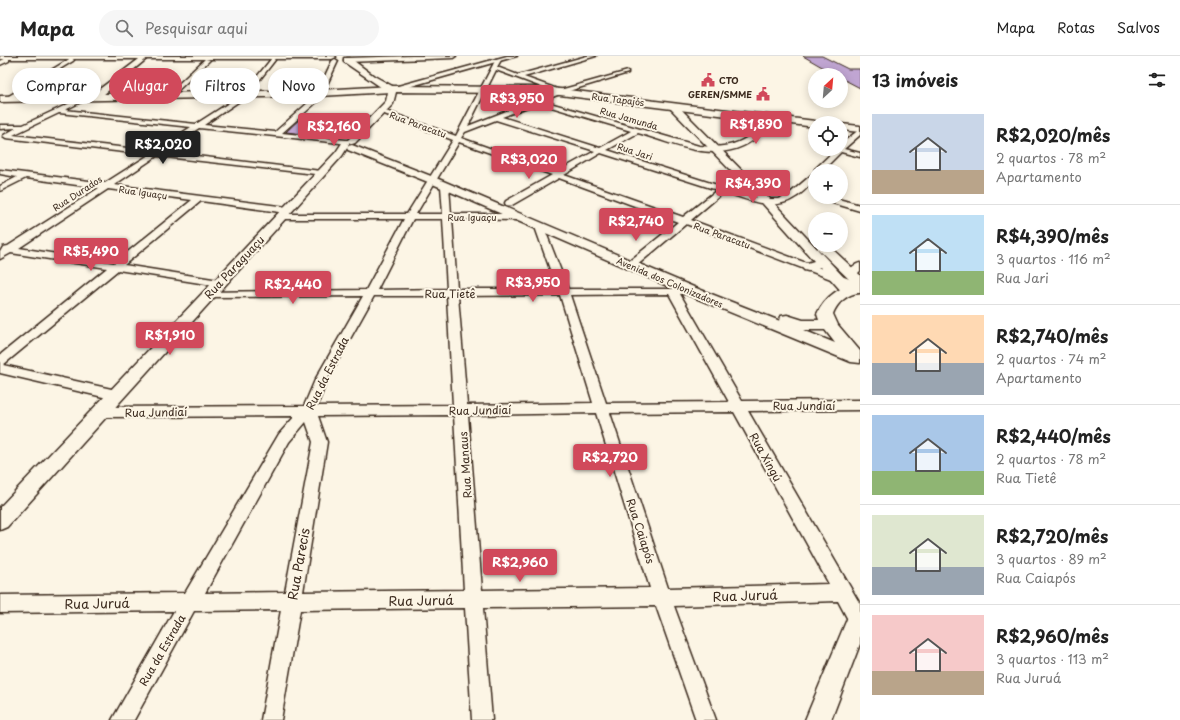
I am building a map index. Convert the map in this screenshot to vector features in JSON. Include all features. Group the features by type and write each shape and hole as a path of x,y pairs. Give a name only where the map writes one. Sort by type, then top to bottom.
{"main road":[{"path":"2,60 30,57 339,58 371,78 388,92"},
{"path":"2,60 74,58"},
{"path":"141,58 272,60 339,58"},
{"name":"Rua Tapajós","path":"329,94 483,89 560,92 808,123"},
{"name":"Rua Paraguaçu","path":"352,143 390,102 388,92"},
{"path":"101,98 190,97"},
{"path":"2,100 12,100"},
{"path":"848,128 860,130"},
{"name":"Avenida dos Colonizadores","path":"352,143 434,176 509,203 635,262 691,291 858,360"},
{"name":"Avenida dos Colonizadores","path":"434,176 446,186 540,227 802,325 830,325"},
{"path":"853,284 839,295 825,314 825,319 858,360"}],"street":[{"path":"339,58 420,56"},
{"path":"339,58 453,56"},
{"path":"388,92 514,56"},
{"path":"520,76 594,56"},
{"path":"2,100 74,58"},
{"path":"101,91 141,58"},
{"path":"329,76 339,58"},
{"path":"182,84 207,60"},
{"name":"Rua Durados","path":"260,74 272,60"},
{"name":"Rua da Estrada","path":"122,720 284,438 309,410 321,380 370,293 410,217 459,134 498,60"},
{"path":"495,68 560,92"},
{"path":"459,134 560,92 626,72"},
{"name":"Rua Jamunda","path":"537,101 698,148 721,150"},
{"path":"3,137 73,104"},
{"name":"Rua Durados","path":"0,256 5,249 106,186 230,104"},
{"path":"276,135 313,104"},
{"path":"678,107 721,150 767,202 824,262 853,284"},
{"path":"58,111 352,143"},
{"name":"Rua Paracatu","path":"381,111 459,134 558,175 853,284"},
{"name":"Rua Jari","path":"497,118 754,200 780,202"},
{"path":"721,150 738,146 776,119"},
{"path":"0,126 27,126"},
{"path":"509,203 638,130"},
{"path":"848,141 860,130"},
{"path":"3,137 321,174"},
{"name":"Rua Paraguaçu","path":"0,521 284,213 339,154 352,143"},
{"path":"721,150 780,202 795,218"},
{"path":"848,151 860,155"},
{"path":"825,164 833,156"},
{"name":"Rua Iguaçu","path":"0,172 198,199 284,213 410,217 519,217"},
{"path":"0,189 24,176"},
{"path":"780,202 789,200 808,181"},
{"name":"Rua Manaus","path":"446,186 482,720"},
{"path":"635,262 722,190"},
{"path":"800,190 808,192"},
{"path":"0,362 198,199"},
{"path":"846,204 860,208"},
{"name":"Rua Caiapós","path":"540,227 564,292 662,597 706,720"},
{"path":"5,249 219,283"},
{"path":"829,252 839,262 853,284"},
{"path":"808,267 824,262"},
{"path":"839,262 860,266 853,284"},
{"name":"Rua Xingú","path":"673,291 842,592 859,619"},
{"name":"Rua Tietê","path":"209,294 691,291"},
{"name":"Rua Jundiaí","path":"0,369 116,394"},
{"name":"Rua Jundiaí","path":"100,412 462,410 737,405 860,405"},
{"name":"Rua Parecis","path":"271,720 320,442 309,410"},
{"name":"Rua Juruá","path":"0,604 662,597 842,592"},
{"path":"818,720 859,619"}],"building":[{"path":"803,56 822,56 846,68 824,68"},
{"path":"848,69 860,69 860,88 848,82"},
{"path":"304,115 329,118 311,135 286,132"}],"place":[{"name":"CTO","path":"708,80"},
{"name":"GEREN/SMME","path":"763,94"}]}
